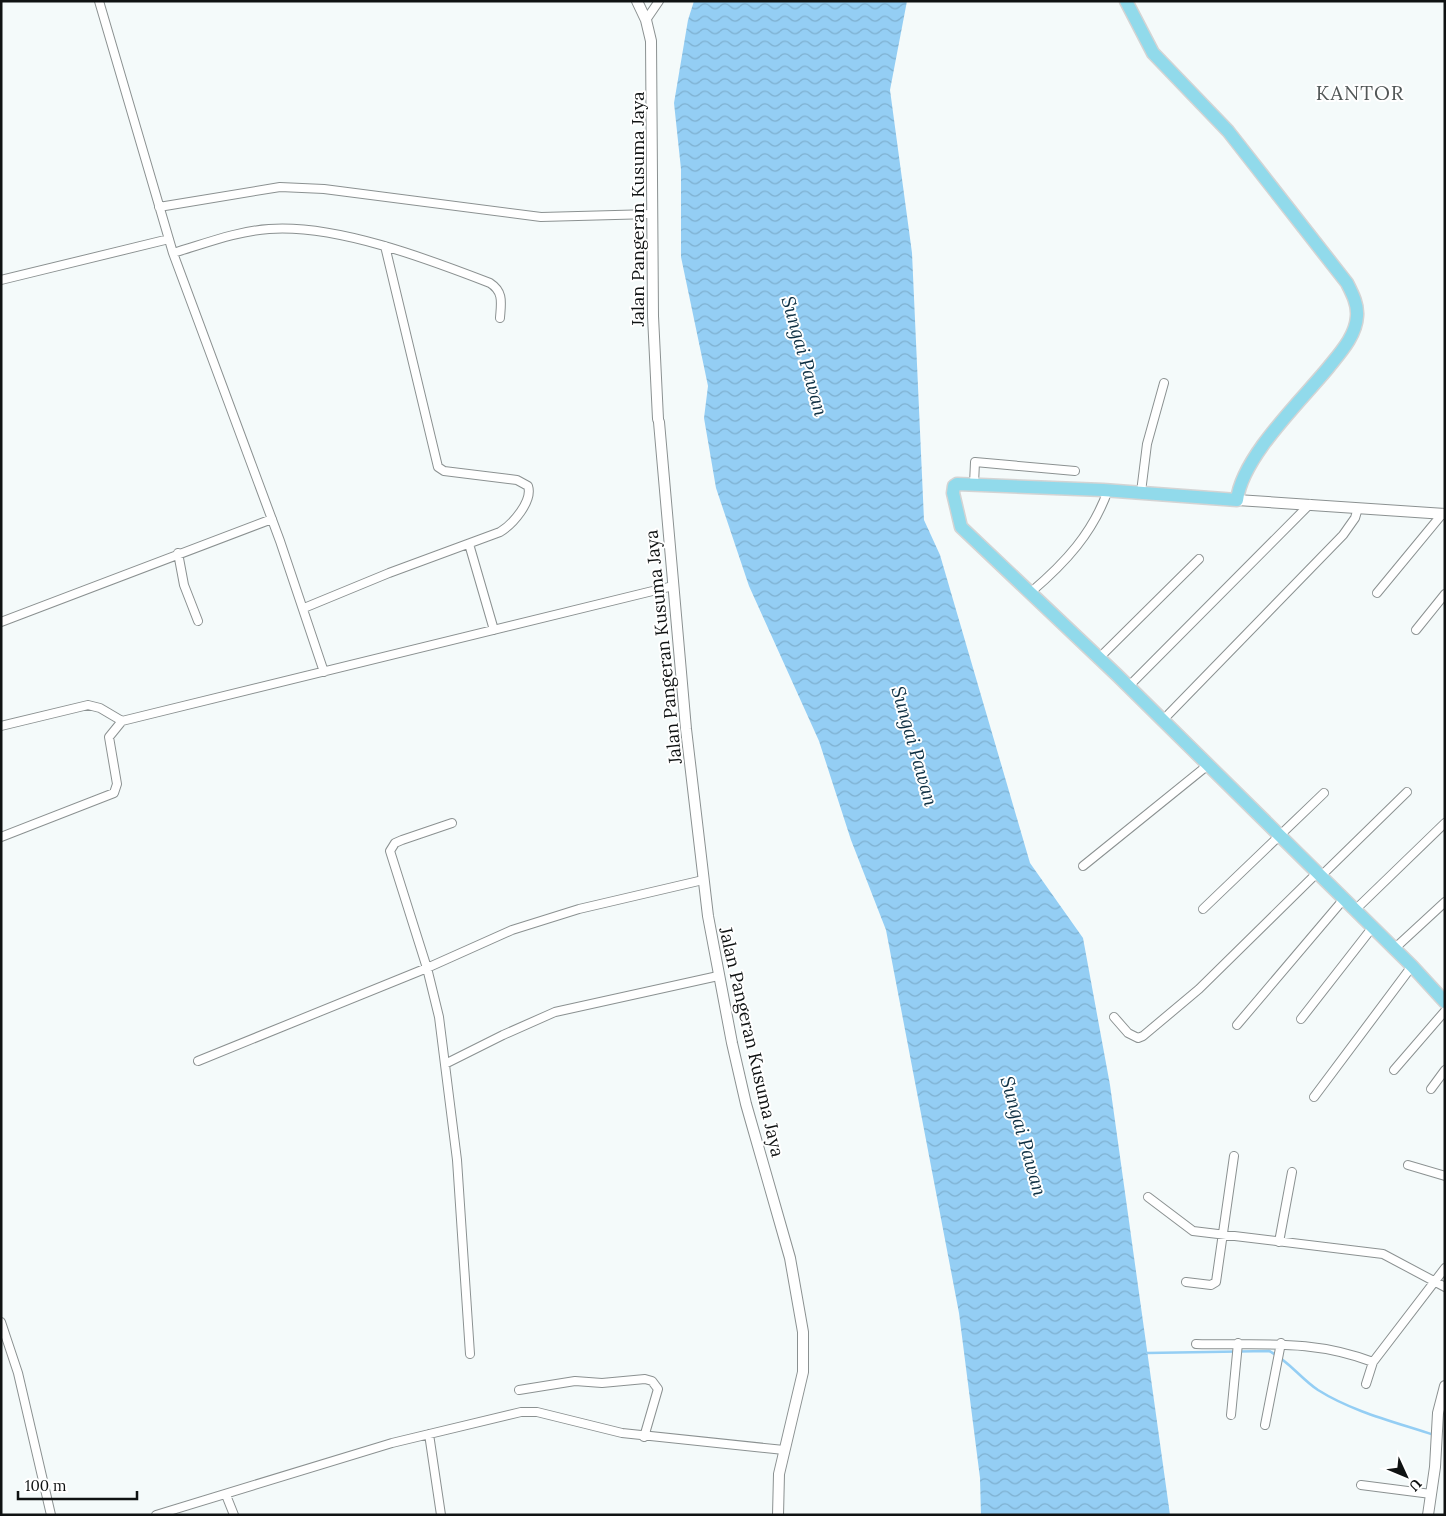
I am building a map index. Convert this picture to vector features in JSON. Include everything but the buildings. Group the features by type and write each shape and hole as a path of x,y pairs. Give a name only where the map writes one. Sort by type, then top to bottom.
{"main road":[{"path":"1126,1 1153,53 1228,131 1347,283 1357,305 1355,328 1348,341 1254,457 1239,486 1237,500 1141,485 1108,490 957,484 953,488 961,527 1100,658 1354,911 1412,966 1445,1002"}],"street":[{"path":"98,1 173,253 272,519 304,608 324,672"},
{"name":"Jalan Pangeran Kusuma Jaya","path":"637,1 646,20 651,41 653,316 658,420 703,880 718,976 746,1104 790,1258 800,1307 804,1361 779,1474 778,1515"},
{"path":"646,20 659,1"},
{"path":"159,207 280,186 331,190 541,217 652,214"},
{"path":"173,253 271,228 312,231 385,246 490,283 500,292 500,318"},
{"path":"1,280 169,239"},
{"path":"304,608 508,527 529,493 530,488 517,480 444,471 438,467 385,246"},
{"path":"1141,485 1148,444 1164,383"},
{"path":"974,484 975,467 1075,471"},
{"path":"1031,592 1075,550 1089,529 1108,490"},
{"path":"1237,500 1444,514"},
{"path":"1128,686 1310,504"},
{"path":"1162,721 1343,535 1355,518 1358,508"},
{"path":"1377,594 1444,514"},
{"path":"1,622 178,553 272,519"},
{"path":"469,544 494,630"},
{"path":"178,553 184,585 198,621"},
{"path":"1100,658 1199,559"},
{"path":"1,837 114,793 117,784 110,737 122,720 673,586"},
{"path":"1416,630 1445,594"},
{"path":"1,726 88,705 100,708 122,720"},
{"path":"1083,866 1208,765"},
{"path":"1114,1017 1133,1036 1138,1038 1143,1036 1200,989 1407,792"},
{"path":"1203,908 1278,834 1324,793"},
{"path":"452,823 402,840 395,844 390,851 427,968 439,1017 460,1205 470,1354"},
{"path":"1354,911 1445,823"},
{"path":"198,1061 427,968 512,930 548,918 703,880"},
{"path":"1237,1025 1343,900"},
{"path":"1394,950 1445,902"},
{"path":"1301,1019 1372,928"},
{"path":"1314,1097 1412,966"},
{"path":"445,1064 511,1031 555,1012 718,976"},
{"path":"1394,1070 1445,1011"},
{"path":"1431,1089 1445,1070"},
{"path":"1186,1282 1211,1285 1216,1283 1234,1156"},
{"path":"1408,1165 1445,1176"},
{"path":"1279,1242 1292,1172"},
{"path":"1148,1197 1188,1229 1200,1233 1383,1254 1445,1286"},
{"path":"1366,1384 1373,1362 1445,1268"},
{"path":"1,1322 18,1373 51,1515"},
{"path":"1232,1416 1238,1343"},
{"path":"1196,1344 1281,1343 1348,1353 1373,1362"},
{"path":"1265,1425 1281,1343"},
{"path":"519,1390 575,1381 602,1383 645,1379 652,1381 658,1389 644,1437"},
{"path":"1428,1515 1440,1443 1437,1423 1445,1386"},
{"path":"156,1515 392,1443 521,1412 537,1412 591,1427 644,1437 784,1450"},
{"path":"430,1434 441,1515"},
{"path":"1361,1485 1431,1494"},
{"path":"226,1495 234,1515"}],"water":[{"name":"Sungai Pawan","path":"694,1 907,1 890,90 912,253 924,520 940,555 1030,863 1083,938 1110,1085 1170,1515 981,1515 980,1478 959,1313 886,930 851,840 819,741 749,586 716,488 704,418 708,386 681,257 681,169 674,103 688,20"}],"waterway":[{"path":"1147,1353 1269,1351 1331,1398 1375,1416 1434,1435"}],"district":[{"name":"KANTOR","path":"1360,92"}]}
